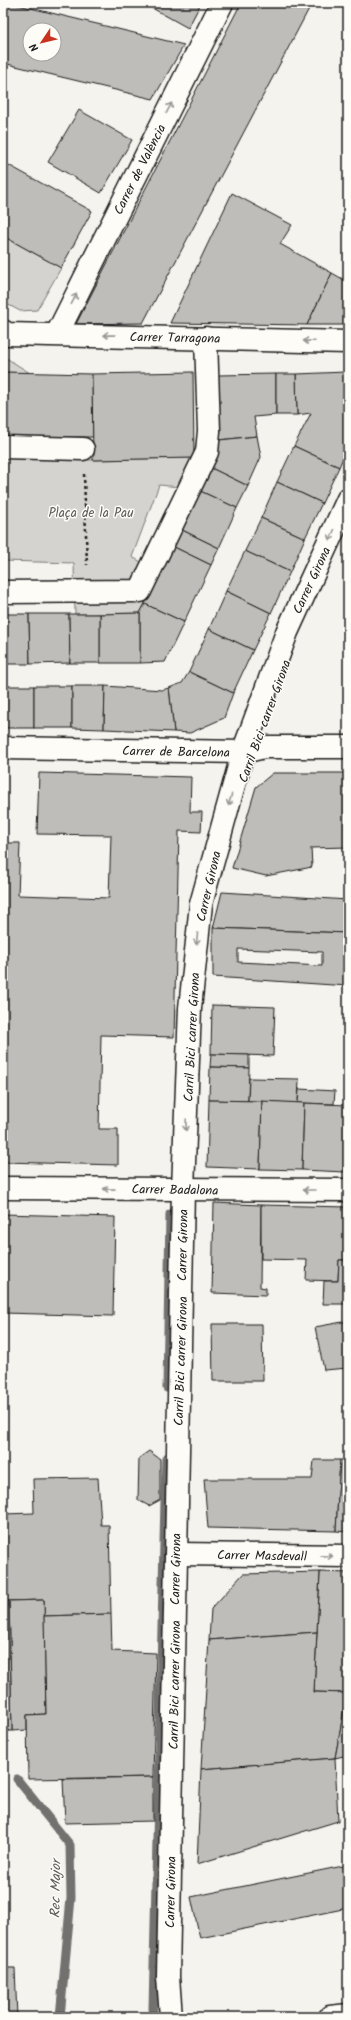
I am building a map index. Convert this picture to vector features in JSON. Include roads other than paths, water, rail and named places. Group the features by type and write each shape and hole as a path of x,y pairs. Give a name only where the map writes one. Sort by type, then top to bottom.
{"street":[{"name":"Carrer de València","path":"57,334 222,3"},
{"name":"Carrer Tarragona","path":"3,331 7,334 348,342"},
{"path":"3,592 140,591 206,452 209,430 206,338"},
{"path":"3,448 83,449"},
{"name":"Carrer Girona","path":"171,2017 168,1977 183,1189 190,1008 201,904 243,752 287,632 348,500"},
{"name":"Carrer de Barcelona","path":"3,748 243,752 264,747 348,747"},
{"name":"Carrer Badalona","path":"3,1188 348,1190"},
{"name":"Carrer Masdevall","path":"176,1554 348,1556"},
{"path":"330,2017 348,2015"}],"waterway":[{"path":"167,1388 170,1214"},
{"path":"153,2009 166,1458"},
{"name":"Rec Major","path":"17,1779 70,1845 71,1898 60,2017"}],"park label":[{"name":"Plaça de la Pau","path":"91,512"}]}
